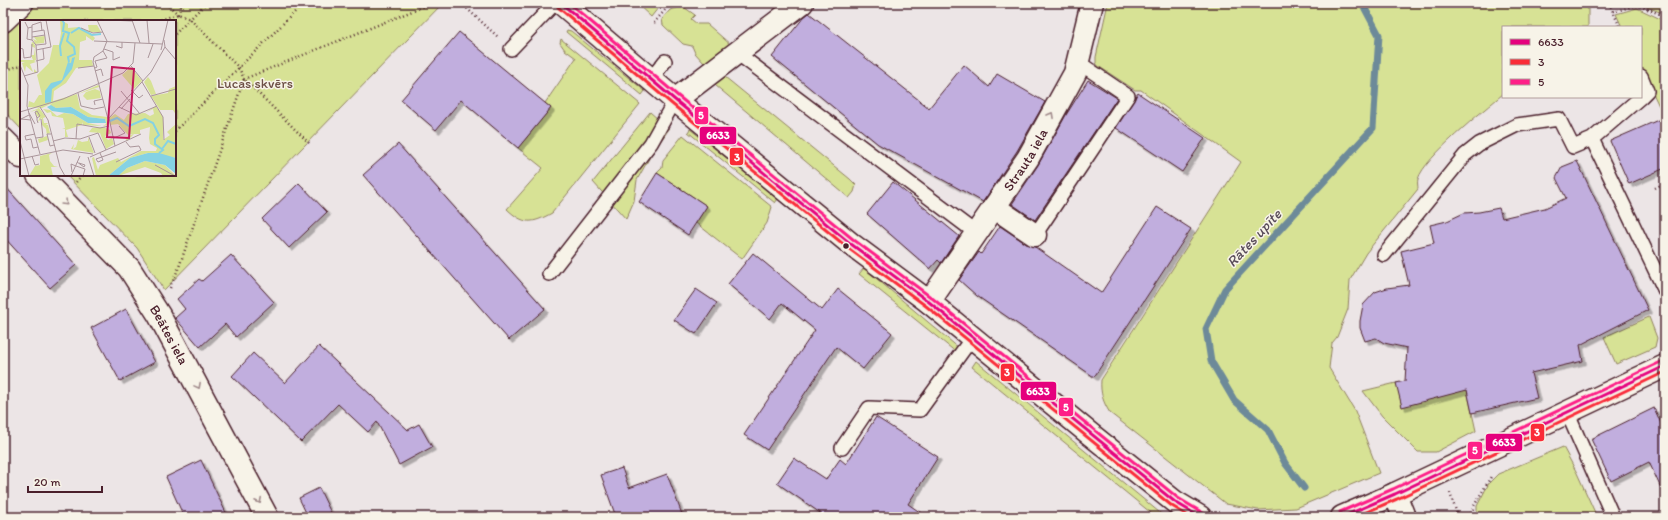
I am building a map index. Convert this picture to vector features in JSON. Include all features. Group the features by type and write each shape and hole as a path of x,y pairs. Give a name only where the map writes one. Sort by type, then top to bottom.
{"main road":[{"path":"3,21 22,3"},
{"path":"561,3 675,100 851,244 929,302 1175,502 1200,517"},
{"path":"675,100 802,3"},
{"name":"Strauta iela","path":"929,302 1028,158 1075,69 1092,3"},
{"path":"3,139 20,156"},
{"name":"Beātes iela","path":"39,176 129,268 159,314 267,517"},
{"path":"994,207 1035,235"},
{"path":"1342,517 1395,494 1665,366"},
{"path":"1395,494 1404,517"}],"lane":[{"path":"511,49 555,3"},
{"path":"736,53 976,233"},
{"path":"651,79 665,61"},
{"path":"1035,235 1128,96 1075,69"},
{"path":"1642,78 1648,91 1642,96"},
{"path":"1384,255 1464,155 1479,144 1517,125 1559,119 1573,147 1592,139 1640,98"},
{"path":"549,274 651,143 675,100"},
{"path":"1592,139 1665,291"},
{"path":"842,448 869,408 920,410 972,338"},
{"path":"1568,412 1613,517"}],"path":[{"path":"166,3 178,14 190,19 239,68 244,79 311,145"},
{"path":"178,14 182,3"},
{"path":"176,33 206,3"},
{"path":"176,130 304,3"},
{"path":"159,314 179,266 244,79 432,3"},
{"path":"460,3 511,49"},
{"path":"654,23 670,3"},
{"path":"1609,3 1620,26"},
{"path":"1613,12 1637,5 1665,16"},
{"path":"160,20 178,14"},
{"path":"3,71 20,65"},
{"path":"1655,188 1665,183"},
{"path":"1470,517 1474,506 1493,473"},
{"path":"1450,493 1458,517"}],"green space":[{"name":"Lucas skvērs","path":"38,3 443,3 164,290 137,248 67,176 176,176 176,20 20,20"},
{"path":"636,3 662,3 651,17"},
{"path":"1108,3 1588,3 1588,26 1502,26 1502,95 1469,123 1431,159 1418,179 1418,189 1366,253 1350,280 1348,309 1337,337 1332,343 1329,368 1355,411 1379,473 1296,508 1258,510 1226,504 1110,413 1104,401 1101,380 1241,162 1141,90 1135,90 1098,66 1096,63"},
{"path":"1665,3 1665,14 1639,4"},
{"path":"681,5 695,15 691,19 697,24 707,24 731,45 704,63 695,53 692,46 683,44 663,25 662,19 670,10"},
{"path":"1637,8 1665,21 1665,104 1659,106 1642,70 1642,26 1622,26 1616,14"},
{"name":"Lucas skvērs","path":"20,20 20,128 3,110 3,37"},
{"path":"567,30 571,31 645,91 642,95 566,32"},
{"path":"561,39 640,104 552,213 533,221 528,221 518,218 507,209 543,168 518,148 551,108 545,103 576,58 565,50 560,43"},
{"path":"725,77 850,179 856,185 854,192 849,198 715,85 719,79"},
{"path":"650,112 669,129 651,155 637,180 634,201 626,219 593,182"},
{"path":"690,129 778,199 775,203 688,132"},
{"path":"683,135 772,207 767,223 742,259 696,223 707,206 657,173 662,168 663,160"},
{"path":"864,268 960,349 957,353 859,274"},
{"path":"1649,317 1657,338 1655,347 1616,364 1604,337"},
{"path":"976,361 1165,517 1156,517 972,367"},
{"path":"1396,383 1467,390 1476,431 1436,452 1418,452 1382,416 1363,391"},
{"path":"1563,447 1577,473 1597,517 1477,517 1477,506 1489,483 1498,474"}],"building":[{"path":"809,13 929,108 964,65 989,87 997,74 1045,102 1017,151 983,202 878,144 772,57 804,17"},
{"path":"459,32 551,108 518,148 461,100 436,130 401,100"},
{"path":"1088,80 1117,98 1035,220 1012,204 1038,165 1066,115"},
{"path":"1138,93 1205,138 1182,172 1116,128"},
{"path":"1665,117 1665,168 1629,184 1610,141"},
{"path":"398,144 545,309 509,340 363,175"},
{"path":"1577,161 1648,310 1580,345 1583,361 1531,373 1537,398 1472,413 1467,390 1402,407 1396,383 1405,381 1407,348 1384,343 1376,338 1365,341 1360,328 1363,305 1375,292 1387,288 1409,285 1401,251 1434,243 1430,225 1447,221 1464,213 1499,208 1502,218 1545,208 1566,198 1556,178 1562,167"},
{"path":"657,173 707,206 688,235 639,202"},
{"path":"893,182 959,236 941,263 938,260 930,269 867,214"},
{"path":"299,183 327,212 289,248 262,219"},
{"path":"3,184 76,265 50,288 3,236"},
{"path":"1157,207 1191,229 1094,377 977,296 959,280 979,252 981,254 1000,226 1028,245 1035,247 1101,293"},
{"path":"753,253 822,310 838,289 892,333 863,369 836,347 767,450 744,435 815,330 782,303 770,319 728,284"},
{"path":"231,255 274,302 236,337 225,324 200,347 175,318 185,309 177,299 199,279 202,281"},
{"path":"696,289 717,303 696,334 674,320"},
{"path":"126,309 155,362 120,381 91,328"},
{"path":"319,346 408,430 419,424 432,447 399,465 377,422 368,432 338,404 301,442 232,376 253,353 285,383"},
{"path":"1654,408 1665,432 1665,497 1649,462 1611,481 1591,439"},
{"path":"876,417 938,457 908,504 927,517 826,517 777,483 794,458 826,479 840,459 846,464"},
{"path":"201,460 228,517 184,517 166,477"},
{"path":"622,468 629,488 667,474 683,517 616,517 601,475"},
{"path":"319,488 333,517 308,517 299,498"}],"waterway":[{"name":"Rātes upīte","path":"1304,488 1285,463 1268,430 1234,400 1211,361 1206,329 1225,289 1373,128 1379,35 1362,3"}],"transit line":[{"name":"6633","path":"561,3 675,100 851,244 929,302 1175,502 1200,517"},
{"name":"5","path":"569,3 678,96 854,240 932,298 1178,498 1203,513"},
{"name":"3","path":"558,7 672,104 848,248 926,306 1172,506 1190,517"},
{"name":"5","path":"1340,512 1393,489 1663,361"},
{"name":"6633","path":"1342,517 1395,494 1665,366"},
{"name":"3","path":"1355,517 1397,499 1665,372"}]}
